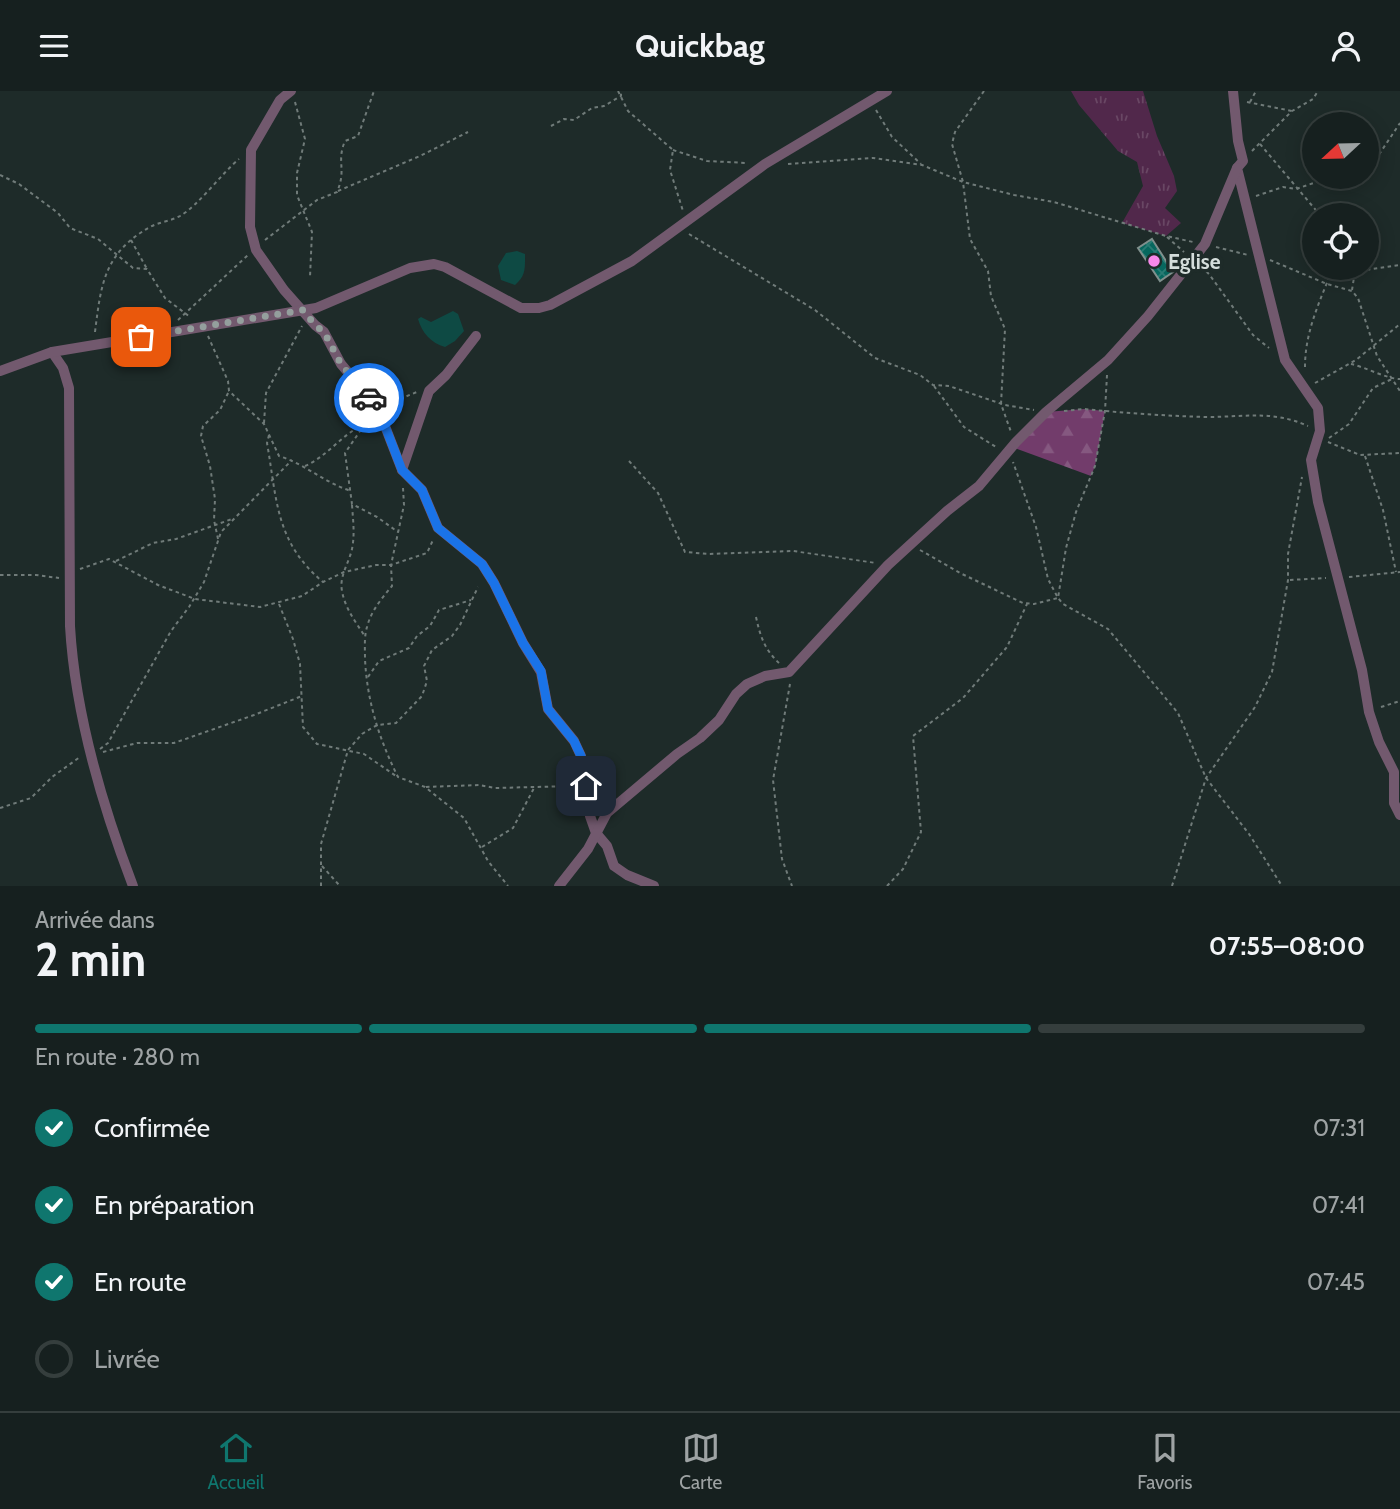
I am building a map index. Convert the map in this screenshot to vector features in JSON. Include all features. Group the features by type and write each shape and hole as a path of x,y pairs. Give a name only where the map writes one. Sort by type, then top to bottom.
{"street":[{"path":"0,371 52,352 306,312 410,268 434,264 445,267 521,308 550,305 632,261 765,164 887,91"},
{"path":"293,96 280,100 251,150 250,227 256,247 275,278 324,332 341,364 378,408 402,470 422,490 438,528 482,564 494,583 523,643 541,671 548,709 574,741 581,756 590,816 596,833 607,846 614,866 653,886"},
{"path":"1232,96 1245,200 1285,360 1318,408 1323,435 1311,460 1318,502 1362,670 1368,712 1379,743 1394,772 1394,803 1400,815"},
{"path":"559,886 588,849 607,813 677,754 699,739 719,720 736,694 747,684 765,676 789,672 888,565 947,511 979,487 1016,442 1046,412 1108,359 1148,316 1205,244 1240,165"},
{"path":"402,470 429,391 446,375 476,336"},
{"path":"52,352 63,368 69,388 72,665 109,824 133,886"}],"path":[{"path":"337,192 343,178 339,155 345,141 358,135 374,91"},
{"path":"619,91 628,111 673,150 707,161 790,164 873,158 922,165 963,182 1054,202 1166,236 1259,256 1294,268 1326,284 1352,291 1358,298 1377,356 1400,391"},
{"path":"984,91 955,132 952,144 963,182 970,239 988,271 990,296 1005,329 1000,404 1016,442"},
{"path":"1250,103 1256,91"},
{"path":"1240,165 1292,111 1313,99 1318,91"},
{"path":"293,96 304,139 297,173 297,195 312,232 310,277"},
{"path":"551,126 564,120 574,120 592,108 604,106 621,96"},
{"path":"1232,96 1250,103 1292,111"},
{"path":"871,102 892,137 922,165"},
{"path":"1379,154 1400,123"},
{"path":"171,326 256,247 317,200 420,156 468,131"},
{"path":"1259,143 1309,203"},
{"path":"94,345 99,302 110,262 131,239 153,225 181,216 251,150"},
{"path":"673,150 670,170 684,225 815,310 875,358 920,375 933,385 964,427 1007,454 1013,461 1036,527 1048,579 1058,598 1063,604 1108,629 1164,695 1178,713 1206,778 1248,834 1282,886"},
{"path":"1245,200 1271,189 1302,187"},
{"path":"1166,236 1209,274 1253,335 1285,360"},
{"path":"131,239 147,269"},
{"path":"1379,269 1400,265"},
{"path":"1328,280 1305,347 1304,389 1350,364 1400,324"},
{"path":"1352,291 1353,280"},
{"path":"264,424 266,393 306,312"},
{"path":"1058,598 1066,548 1076,512 1095,466 1105,411 1108,359"},
{"path":"1350,364 1400,379"},
{"path":"1323,435 1349,424 1374,388 1393,379"},
{"path":"933,385 949,386 1000,404 1046,412 1084,409 1210,417 1265,414 1294,420 1323,435 1331,445 1348,452 1365,455 1400,453"},
{"path":"218,542 215,499 201,436 203,426 220,410 229,391"},
{"path":"365,637 346,607 341,588 354,534 345,453 378,408 414,392 429,391"},
{"path":"304,467 363,425"},
{"path":"270,434 267,443 282,528 312,572 323,582"},
{"path":"1365,455 1383,510 1396,572"},
{"path":"93,754 108,743 171,631 195,599 204,582 221,532 292,460"},
{"path":"1172,886 1206,778 1255,707 1272,672 1286,594 1288,554 1300,481 1311,460"},
{"path":"629,461 658,493 685,552 709,554 793,551 888,565"},
{"path":"398,777 380,739 366,678 365,637 373,612 392,586 391,565 404,505 402,470"},
{"path":"352,504 398,532"},
{"path":"116,562 153,543 176,539 233,518"},
{"path":"0,575 60,578 109,559 158,585 195,599 260,607 302,596 344,572 376,565 391,565 427,552 433,540"},
{"path":"910,544 960,573 1027,603 1058,598"},
{"path":"321,886 321,843 348,751 362,734 377,725 396,723 422,696 426,681 424,666 432,650 452,636 478,587"},
{"path":"366,678 379,661 409,649 439,610 472,600"},
{"path":"278,603 300,664 303,727 310,737 317,744 364,754 398,777 425,787 464,818 488,861 508,886"},
{"path":"887,886 903,869 921,832 913,736 963,698 1007,647 1027,603"},
{"path":"755,617 761,639 771,655 789,672 790,683 773,780 782,859 792,886"},
{"path":"0,808 31,798 52,777 79,757 137,743 174,743 302,696"},
{"path":"1368,712 1400,701"},
{"path":"425,787 586,786 630,794"},
{"path":"481,847 513,828 534,787"},
{"path":"321,865 340,886"}],"green space":[{"path":"1071,91 1143,91 1177,191 1165,208 1181,223 1166,236 1122,223 1143,186 1137,162 1118,151 1079,105"},
{"path":"1084,409 1105,411 1091,476 1012,447 1046,412"}],"water":[{"path":"517,251 525,254 525,263 523,275 515,285 501,280 498,266 506,253"},
{"path":"453,311 458,314 464,331 445,347 428,337 418,319 421,317 431,322"}],"building":[{"path":"1152,239 1173,272 1160,281 1138,248"}],"way so far":[{"path":"141,337 303,310 324,332 341,364 369,398"}],"place":[{"name":"Eglise","path":"1154,261"}],"route":[{"path":"369,398 378,408 402,470 413,478 422,490 438,528 482,564 494,583 523,643 541,671 548,709 574,741 581,756 586,786"}]}
